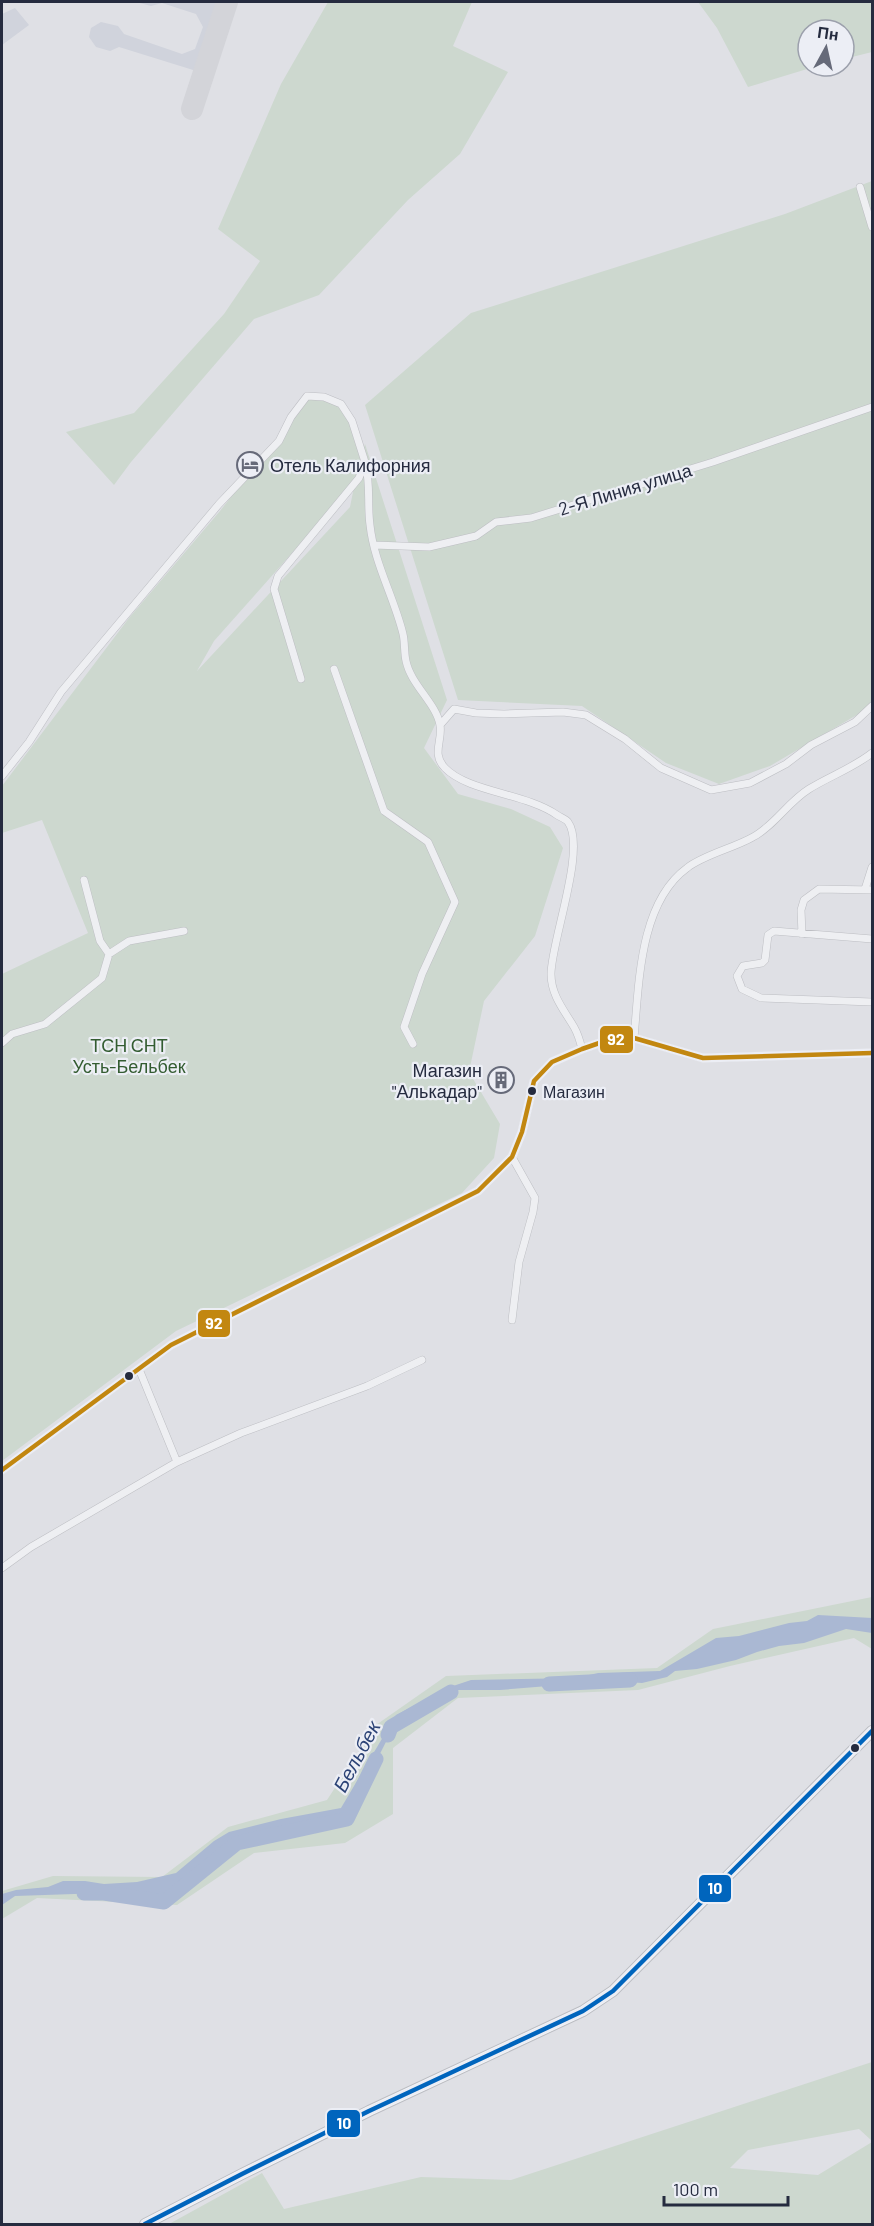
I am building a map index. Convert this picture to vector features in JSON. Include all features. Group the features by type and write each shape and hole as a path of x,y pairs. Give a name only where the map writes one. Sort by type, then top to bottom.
{"main road":[{"path":"145,2224 369,2111 583,2011 603,1998 621,1983 873,1731"}],"street":[{"path":"860,187 873,226"},
{"path":"2,776 29,742 61,692 219,504 279,441 291,417 308,396 324,397 341,404 352,421 370,480 370,525 374,545 387,590 404,635 406,662 414,682 428,701 440,725"},
{"name":"2-Я Линия улица","path":"374,545 429,547 476,536 496,522 531,518 713,462 873,407"},
{"path":"301,680 274,590 278,576 360,478 365,462"},
{"path":"334,669 384,811 428,842 455,902 422,974 404,1027 413,1044"},
{"path":"582,1048 576,1030 555,995 551,973 567,895 574,843 568,822 547,808 461,781 444,767 439,759 437,748 440,725 454,709 476,713 563,712 586,715 625,739 661,768 711,790 750,783 786,764 811,745 855,722 873,706"},
{"path":"634,1038 639,971 649,924 669,885 687,867 755,836 808,789 858,764 873,753"},
{"path":"802,934 801,910 804,900 819,889 869,890 873,867"},
{"path":"84,880 100,941 109,954"},
{"path":"2,1042 12,1034 45,1024 102,978 109,954 129,941 184,931"},
{"path":"873,939 774,931 768,935 765,960 762,963 743,966 737,976 742,989 761,998 873,1002"},
{"path":"2,1470 171,1344 478,1191 512,1157 522,1132 534,1081 552,1062 582,1048 608,1040 634,1038 703,1058 873,1053"},
{"path":"512,1157 535,1198 519,1262 512,1320"},
{"path":"2,1568 31,1547 177,1462 241,1433 368,1386 422,1360"},
{"path":"139,1368 177,1462"}],"shaded area":[{"path":"136,2 230,2 206,74 119,47 110,51 96,47 89,37 91,28 101,22 118,26 124,34 182,54 195,49 203,27 196,14 162,3 151,6"},
{"path":"15,8 29,25 2,45 2,14"}],"green space":[{"path":"328,2 472,2 453,46 508,72 460,154 408,200 319,295 254,319 131,462 114,485 66,432 134,413 224,314 260,261 218,229 281,84"},
{"path":"698,2 872,2 872,52 856,56 856,18 796,18 796,72 748,87 717,28"},
{"path":"872,181 872,706 770,766 719,784 666,763 582,706 458,700 365,405 471,313 785,214"},
{"name":"ТСН СНТ Усть-Бельбек","path":"308,399 322,400 340,408 351,423 362,455 365,444 447,700 424,748 458,794 511,809 550,827 563,848 535,936 484,1001 469,1072 500,1124 494,1158 462,1193 176,1331 2,1461 2,974 88,933 42,820 2,833 2,786 129,618 220,511","holes":["355,482 350,507 197,671 214,641"]},
{"path":"872,1597 872,1649 854,1638 730,1666 638,1690 458,1698 393,1748 393,1814 345,1843 254,1853 177,1905 37,1898 2,1919 2,1891 53,1876 162,1877 228,1827 327,1800 376,1725 446,1676 657,1668 713,1629"},
{"path":"872,2062 872,2141 859,2129 748,2150 730,2168 818,2175 872,2142 872,2224 169,2224 262,2173 284,2209 421,2177 511,2180"}],"water":[{"name":"Бельбек","path":"818,1615 872,1618 872,1633 846,1629 804,1643 779,1646 736,1660 697,1669 675,1671 667,1677 642,1683 610,1681 500,1690 454,1690 449,1698 419,1710 393,1728 347,1819 237,1843 164,1902 104,1893 15,1896 2,1905 2,1894 16,1890 48,1887 63,1881 104,1884 137,1882 176,1873 214,1841 229,1832 281,1819 341,1808 396,1715 450,1687 471,1680 576,1678 598,1673 660,1671 716,1638 739,1636 789,1623 807,1621"}],"waterway":[{"name":"Бельбек","path":"549,1684 630,1680"},
{"name":"Бельбек","path":"388,1735 391,1727 451,1692"},
{"name":"Бельбек","path":"84,1893 104,1893 164,1902 237,1843 347,1819 376,1759"}],"taxiway":[{"path":"192,109 227,2"}],"transit line":[{"name":"92","path":"2,1470 171,1345 478,1191 512,1157 522,1132 534,1081 552,1062 608,1040 634,1038 703,1058 872,1053"},
{"name":"10","path":"145,2224 369,2111 583,2011 613,1991 872,1731"}],"place":[{"name":"Отель Калифорния","path":"250,465"},
{"name":"Магазин \"Алькадар\"","path":"501,1080"},
{"name":"Магазин","path":"532,1091"}]}
